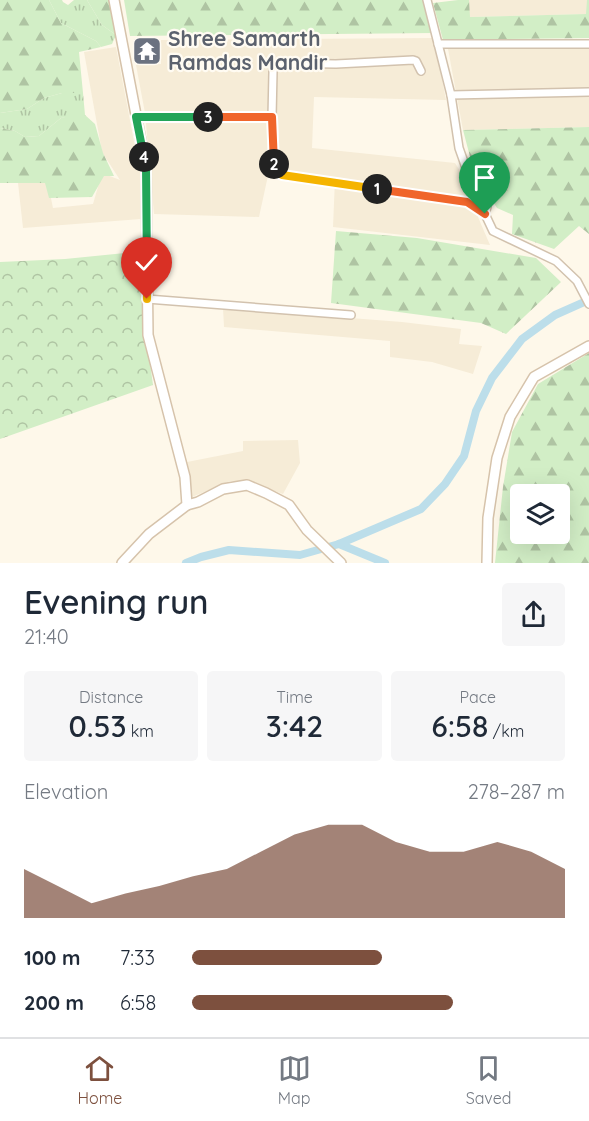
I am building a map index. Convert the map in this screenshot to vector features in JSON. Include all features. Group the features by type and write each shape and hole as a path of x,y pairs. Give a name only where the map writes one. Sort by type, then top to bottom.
{"street":[{"path":"114,0 146,167 148,335 186,477 187,505"},
{"path":"427,0 451,95 459,148 471,182 487,207 485,214"},
{"path":"438,44 589,44"},
{"path":"421,71 416,61 413,60 336,64 277,63 273,72 274,171 282,175 467,202 485,214 493,231 556,261 577,281 589,304"},
{"path":"451,95 589,92"},
{"path":"136,117 272,117"},
{"path":"147,299 351,315"},
{"path":"487,563 488,518 497,458 510,417 534,377 589,346"},
{"path":"122,563 149,534 187,505 223,489 247,485 289,506 307,530 341,563"}],"shaded area":[{"path":"469,0 587,0 587,14 469,17"},
{"path":"434,38 446,100 314,97 312,148 455,163 477,198 478,217 490,245 333,227 335,179 280,171 269,171 259,217 154,214 145,113 136,65 161,64 161,40"},
{"path":"116,47 141,178 141,219 23,228 18,183 47,179 53,208 93,204 102,173 120,180 102,152 84,52"},
{"path":"589,48 589,127 463,130 448,49"},
{"path":"223,308 461,329 459,344 482,346 473,374 432,362 390,357 390,341 224,327"},
{"path":"298,440 300,463 283,494 256,484 230,481 192,497 187,462 243,451 243,441"}],"green space":[{"path":"0,0 49,0 61,23 96,41 101,47 79,52 83,93 62,93 44,98 27,109 0,113"},
{"path":"49,0 62,0 68,5 74,0 87,0 102,25 116,35 112,44 101,47 96,41 61,23"},
{"path":"87,0 109,0 116,35 102,25"},
{"path":"124,0 424,0 435,33 130,36"},
{"path":"469,0 470,17 586,14 587,0 589,0 589,38 443,40 433,3"},
{"path":"62,93 83,93 85,115 61,118 39,136 25,137 15,131 0,128 0,113 27,109 44,98"},
{"path":"85,115 95,124 103,153 114,176 104,176 92,197 49,198 45,183 0,183 0,128 15,131 25,137 39,136 61,118"},
{"path":"589,127 589,234 579,226 554,249 512,234 513,215 497,208 474,172 463,130"},
{"path":"336,231 417,238 536,258 561,282 506,334 481,323 331,303"},
{"path":"135,252 153,385 0,439 0,262 65,259"},
{"path":"589,353 589,563 495,563 503,487 512,432 538,384"}],"waterway":[{"path":"186,563 229,550 300,555 339,544 421,509 445,484 464,456 476,411 492,378 522,339 555,315 589,300"},
{"path":"339,544 385,563"}],"place":[{"name":"Shree Samarth Ramdas Mandir","path":"147,51"}],"route":[{"path":"147,299 146,167 136,117 272,117 274,171 282,175 467,202 485,214"}]}
